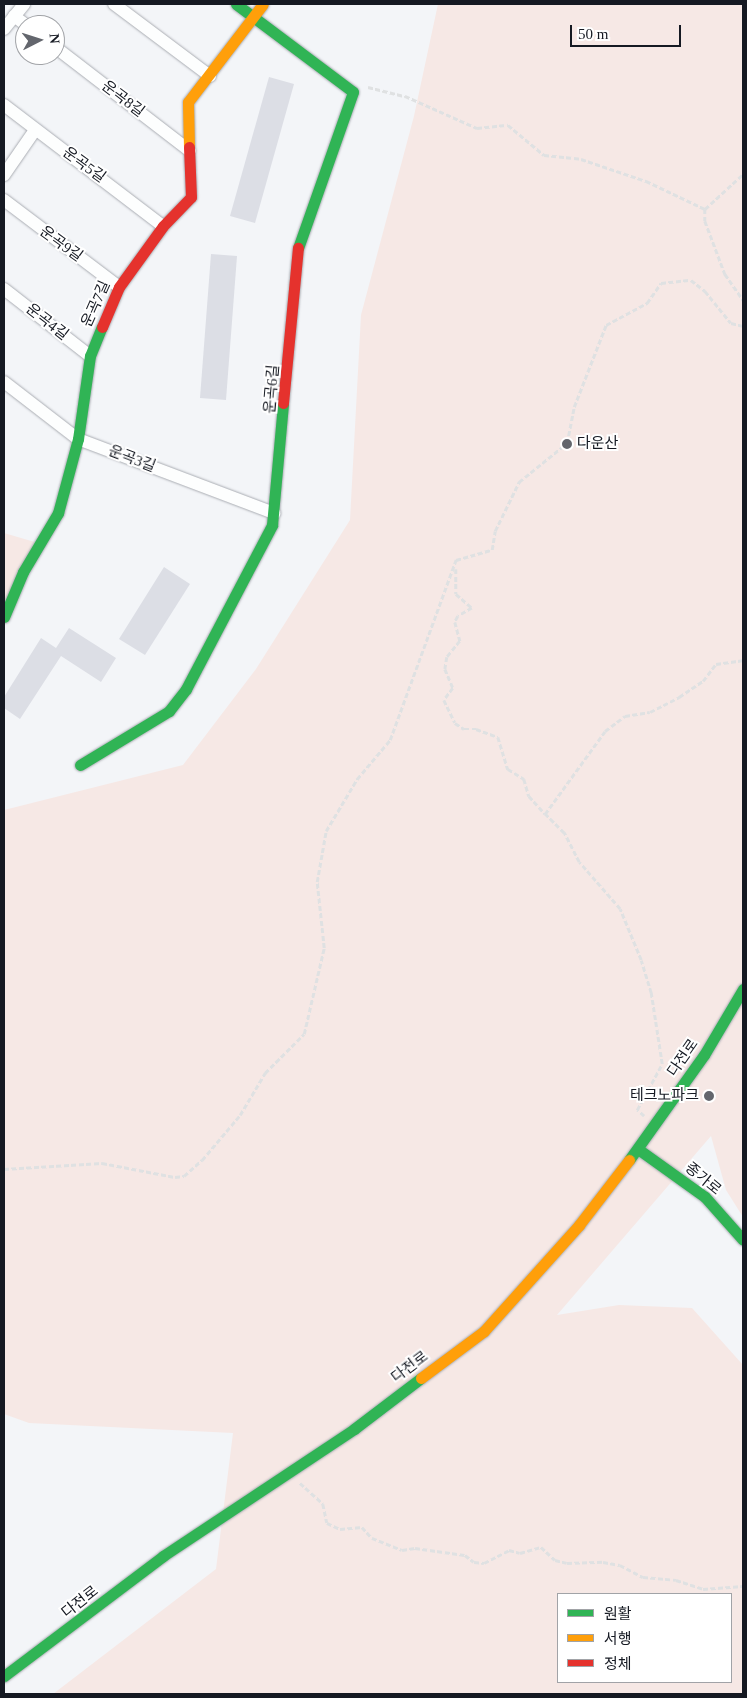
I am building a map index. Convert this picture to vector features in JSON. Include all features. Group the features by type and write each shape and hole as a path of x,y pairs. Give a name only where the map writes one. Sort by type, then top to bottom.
{"street":[{"path":"4,29 24,4"},
{"path":"114,4 210,76"},
{"path":"236,4 346,86"},
{"name":"운곡7길","path":"4,617 23,572 58,513 78,439 90,356 119,287 162,226 191,197 188,102 210,76 263,4"},
{"name":"운곡8길","path":"65,55 190,151"},
{"name":"운곡6길","path":"80,765 169,711 186,689 272,526 298,246 353,92 346,86"},
{"name":"운곡5길","path":"4,105 35,130 101,176 162,226"},
{"path":"4,176 35,130"},
{"name":"운곡9길","path":"4,200 119,287"},
{"name":"운곡4길","path":"4,289 90,356"},
{"name":"운곡3길","path":"4,382 78,439 274,513"},
{"name":"다전로","path":"4,1676 163,1556 291,1473 484,1330 578,1225 638,1150 653,1125 704,1055 743,989"},
{"name":"종가로","path":"638,1150 705,1197 743,1240"}],"path":[{"path":"346,86 376,88 405,96 477,128 508,125 544,155 581,159 646,181 705,210"},
{"path":"743,174 705,210 705,221 725,274 743,300"},
{"path":"653,1125 637,1110 662,1064 651,993 641,960 620,909 579,862 564,833 529,796 524,779 508,769 498,737 476,728 464,729 455,723 444,700 453,688 445,669 447,657 460,641 455,622 458,616 472,608 456,594 456,560 492,550 495,531 519,482 567,443 574,407 606,325 629,310 647,303 661,283 691,280 706,291 731,323 743,326"},
{"path":"4,1169 102,1164 184,1176 202,1160 240,1115 265,1073 297,1044 310,1015 324,948 317,882 326,831 357,779 390,740 456,567"},
{"path":"545,814 605,731 625,716 650,712 679,697 703,681 716,664 743,660"},
{"path":"291,1473 323,1504 327,1523 340,1529 362,1528 372,1538 402,1550 415,1548 465,1556 474,1562 484,1562 509,1550 520,1553 541,1547 555,1560 567,1563 603,1562 620,1565 643,1576 676,1580 703,1589 743,1586"}],"shaded area":[{"path":"438,4 743,4 743,1217 726,1190 711,1136 557,1315 619,1305 692,1308 743,1365 743,1694 53,1694 216,1569 233,1433 29,1423 4,1414 4,810 183,765 256,669 350,520 361,315 414,116"},
{"path":"4,533 38,543 4,610"}],"building":[{"path":"269,77 294,84 255,223 230,216"},
{"path":"211,254 237,256 226,400 200,398"},
{"path":"164,567 190,584 145,655 119,639"},
{"path":"69,628 116,658 101,682 61,656 20,719 4,708 4,697 41,638 56,648"}],"traffic: fast":[{"path":"236,4 353,92 298,248"},
{"path":"4,617 23,572 58,513 78,439 90,356 102,327"},
{"path":"80,765 169,711 186,689 272,525 283,403"},
{"path":"629,1160 704,1055 743,989"},
{"path":"638,1149 705,1197 743,1240"},
{"path":"4,1676 163,1556 354,1429 421,1378"}],"traffic: slow":[{"path":"189,147 188,102 263,4"},
{"path":"421,1378 484,1331 579,1225 629,1160"}],"traffic: jam":[{"path":"102,327 119,287 163,226 191,197 189,147"},
{"path":"283,403 298,248"}],"place":[{"name":"다운산","path":"567,444"},
{"name":"테크노파크","path":"709,1096"}]}
